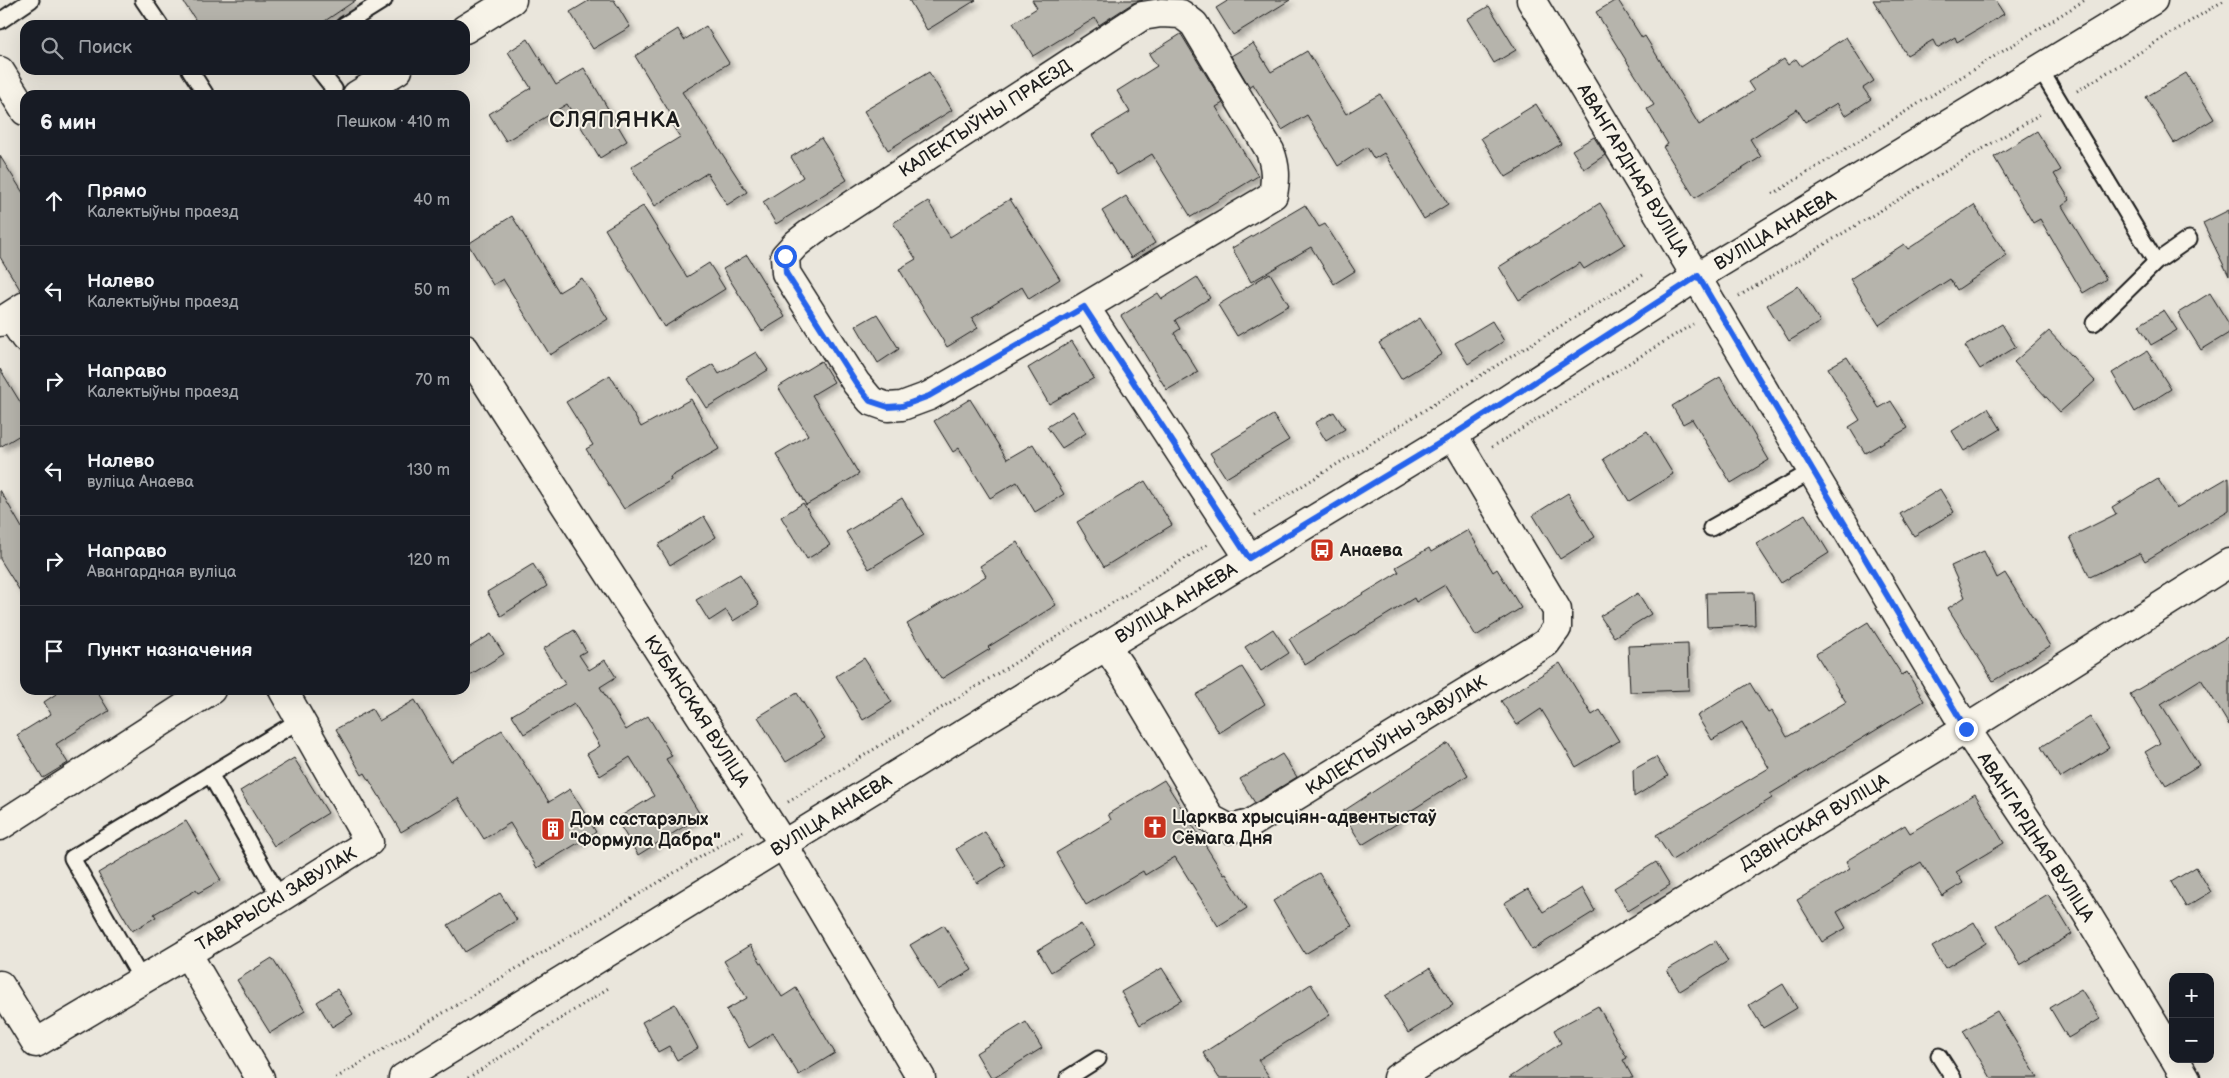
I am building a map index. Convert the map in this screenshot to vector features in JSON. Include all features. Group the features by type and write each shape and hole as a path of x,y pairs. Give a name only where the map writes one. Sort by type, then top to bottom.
{"street":[{"path":"470,26 512,0"},
{"name":"АВАНГАРДНАЯ ВУЛІЦА","path":"1531,0 1698,276 1966,729 2061,871 2169,1050"},
{"name":"ВУЛІЦА АНАЕВА","path":"403,1078 1249,558 1453,435 1698,276 2153,0"},
{"name":"КАЛЕКТЫЎНЫ ПРАЕЗД","path":"1167,7 1194,24 1270,151 1275,164 1276,178 1273,195 929,396 902,406 888,407 870,401 856,383 786,273 785,256 796,244 814,230 1142,16 1167,7"},
{"path":"0,72 20,103"},
{"path":"366,90 390,75"},
{"path":"1084,307 1249,558"},
{"path":"12,315 20,329"},
{"name":"КУБАНСКАЯ ВУЛІЦА","path":"470,357 783,844 921,1078"},
{"name":"КАЛЕКТЫЎНЫ ЗАВУЛАК","path":"1106,646 1123,671 1211,819 1230,829 1250,824 1546,643 1557,628 1557,610 1453,435"},
{"name":"ДЗВІНСКАЯ ВУЛІЦА","path":"1397,1078 1966,729 2229,564"},
{"path":"0,826 203,695"},
{"name":"ТАВАРЫСКІ ЗАВУЛАК","path":"0,985 36,1043 280,898 369,842 286,695"},
{"name":"ТАВАРЫСКІ ЗАВУЛАК","path":"188,953 260,1078"},
{"name":"АВАНГАРДНАЯ ВУЛІЦА","path":"2177,1063 2186,1078"}],"lane":[{"path":"0,21 31,0"},
{"path":"143,0 157,20"},
{"path":"352,20 384,0"},
{"path":"2040,69 2058,103 2156,262"},
{"path":"193,75 203,90"},
{"path":"324,75 333,90"},
{"path":"2094,323 2156,262 2189,238"},
{"path":"1711,528 1812,471"},
{"path":"142,980 72,858 300,720"},
{"path":"210,774 280,898"},
{"path":"1939,1056 1953,1078"},
{"path":"1068,1078 1098,1059"}],"building":[{"path":"182,0 356,0 326,20 196,20"},
{"path":"590,0 614,0 630,27 593,49 570,12"},
{"path":"909,0 976,0 927,30"},
{"path":"1032,0 1143,0 1133,3 1099,25 1095,18 1033,56 1013,23 1037,8"},
{"path":"1229,0 1290,0 1233,35 1216,8"},
{"path":"1618,0 1642,38 1645,36 1699,125 1754,91 1748,82 1784,59 1788,65 1796,59 1801,66 1846,37 1874,81 1863,88 1871,99 1845,116 1837,103 1805,122 1797,109 1750,139 1761,157 1695,198 1663,147 1668,144 1647,109 1654,105 1596,12"},
{"path":"1873,0 1995,0 2004,14 1957,42 1955,37 1937,48 1933,40 1907,55"},
{"path":"1489,6 1516,50 1494,63 1467,19"},
{"path":"706,26 729,63 682,92 747,192 727,205 707,173 655,206 631,167 680,137 672,125 676,123 635,56 678,29 684,40"},
{"path":"1181,34 1223,103 1216,107 1258,176 1191,217 1152,154 1117,175 1092,135 1130,112 1117,91 1157,66 1149,54"},
{"path":"528,39 556,85 584,68 627,141 600,158 567,104 506,141 489,114 531,88 508,52"},
{"path":"1253,43 1271,72 1307,51 1346,114 1380,94 1448,204 1424,219 1384,153 1374,159 1367,147 1338,166 1307,115 1282,130 1253,84 1249,86 1231,56"},
{"path":"929,72 952,110 888,150 864,111"},
{"path":"2186,73 2214,119 2174,143 2146,97"},
{"path":"1536,104 1561,144 1506,177 1481,138"},
{"path":"2037,131 2061,170 2054,174 2070,200 2062,206 2106,279 2083,293 2040,219 2033,223 1994,157"},
{"path":"1594,137 1605,155 1584,169 1572,150"},
{"path":"821,138 847,180 776,224 763,202 803,177 791,157"},
{"path":"0,156 20,188 20,289 0,257"},
{"path":"1126,196 1155,243 1131,258 1102,211"},
{"path":"1010,199 1060,279 1029,299 1022,287 972,318 978,328 947,347 899,269 916,259 893,223 928,201 950,237"},
{"path":"1600,203 1625,244 1584,269 1580,263 1519,300 1499,267"},
{"path":"1305,205 1319,227 1325,224 1355,271 1334,284 1311,247 1251,282 1232,248"},
{"path":"1974,205 2007,256 1957,290 1950,279 1879,325 1850,279 1904,244 1908,249"},
{"path":"643,206 687,277 709,263 725,289 664,327 605,229"},
{"path":"2229,210 2229,276 2203,223"},
{"path":"512,216 559,292 582,278 608,319 550,355 503,279 493,285 470,247 470,243"},
{"path":"747,255 785,317 762,331 723,269"},
{"path":"1270,273 1289,305 1237,336 1218,305"},
{"path":"1197,277 1210,298 1175,320 1180,329 1174,333 1198,372 1167,390 1121,316 1158,293 1162,299"},
{"path":"1798,286 1820,322 1789,341 1767,305"},
{"path":"2210,293 2229,324 2229,333 2201,350 2178,313"},
{"path":"2164,310 2177,330 2151,345 2139,325"},
{"path":"877,314 899,349 878,363 856,326"},
{"path":"1420,318 1442,354 1401,379 1379,343"},
{"path":"1492,321 1504,341 1468,364 1455,343"},
{"path":"2002,324 2016,347 1980,369 1965,346"},
{"path":"2049,331 2095,381 2060,412 2014,362"},
{"path":"1072,341 1094,378 1049,404 1028,368"},
{"path":"2147,351 2171,389 2135,412 2112,373"},
{"path":"756,352 768,370 706,408 688,379 713,364 719,374"},
{"path":"1847,357 1879,408 1891,401 1908,428 1865,453 1849,427 1860,420 1828,368"},
{"path":"821,361 834,382 812,395 859,474 806,505 776,454 808,435 778,387"},
{"path":"0,369 20,402 20,435 0,447"},
{"path":"610,375 641,427 691,399 719,449 670,477 671,480 624,509 586,449 593,445 566,402"},
{"path":"1720,377 1769,460 1731,483 1692,419 1683,424 1672,406"},
{"path":"970,399 1007,459 1033,444 1064,494 1035,512 1017,482 990,498 959,448 953,452 934,421"},
{"path":"1988,408 2001,429 1964,451 1952,431"},
{"path":"1073,411 1086,433 1062,448 1047,427"},
{"path":"1334,412 1345,429 1326,441 1315,423"},
{"path":"1273,415 1289,440 1226,478 1210,453"},
{"path":"1647,431 1673,474 1629,501 1603,459"},
{"path":"2229,477 2229,510 2145,561 2140,553 2090,577 2070,537 2116,514 2112,507 2158,479 2176,508"},
{"path":"1145,481 1172,525 1104,567 1077,522"},
{"path":"1940,489 1954,512 1914,536 1900,514"},
{"path":"0,490 20,524 20,591 0,559"},
{"path":"1568,493 1595,537 1560,559 1533,515"},
{"path":"902,498 924,535 869,569 846,532"},
{"path":"803,503 830,545 807,559 781,517"},
{"path":"1805,514 1829,553 1781,583 1756,544"},
{"path":"704,516 716,537 670,565 658,545"},
{"path":"1468,530 1493,572 1497,569 1521,608 1476,636 1445,585 1416,602 1414,598 1305,665 1289,639 1399,572 1396,567 1429,548 1431,552"},
{"path":"1017,542 1056,605 941,679 907,624 986,576 980,566"},
{"path":"1984,551 1997,578 2005,573 2050,646 1993,681 1948,608 1965,597 1951,566"},
{"path":"533,564 547,586 501,616 487,592"},
{"path":"740,574 759,605 733,621 726,610 709,621 696,600"},
{"path":"1754,592 1755,625 1707,627 1706,593"},
{"path":"1638,593 1651,614 1614,637 1600,616"},
{"path":"1868,622 1902,675 1907,672 1924,701 1770,794 1772,798 1672,860 1656,835 1769,768 1742,722 1712,740 1697,716 1750,683 1768,713 1772,711 1787,737 1846,702 1816,654"},
{"path":"1273,629 1289,653 1261,671 1245,647"},
{"path":"574,630 586,651 579,655 589,670 605,660 616,677 600,687 626,730 648,716 672,756 666,759 701,816 638,855 616,819 654,796 630,757 600,776 587,754 600,746 574,703 524,734 512,715 565,684 543,649"},
{"path":"491,634 504,654 470,675 470,647"},
{"path":"2229,636 2229,725 2201,679 2161,704 2199,765 2166,785 2145,752 2160,743 2130,694"},
{"path":"1688,644 1689,690 1630,692 1628,646"},
{"path":"864,658 892,702 863,720 836,676"},
{"path":"1560,663 1592,715 1600,710 1619,741 1576,767 1541,709 1517,725 1501,701"},
{"path":"1242,667 1265,704 1219,733 1196,695"},
{"path":"797,693 825,738 786,762 758,717"},
{"path":"54,695 99,695 109,711 56,744 68,763 43,778 17,735 51,714 44,702"},
{"path":"415,700 451,762 502,730 549,802 570,789 596,832 537,868 510,823 484,839 458,798 401,832 365,773 362,775 336,729 372,709 379,721"},
{"path":"2090,717 2109,748 2060,778 2041,747"},
{"path":"1448,743 1468,775 1396,820 1398,823 1362,845 1342,812"},
{"path":"1282,754 1297,777 1255,803 1240,779"},
{"path":"1656,757 1668,776 1634,797 1633,770"},
{"path":"294,758 328,813 274,846 240,791"},
{"path":"1164,780 1247,908 1218,926 1175,857 1145,875 1143,871 1086,905 1056,853 1111,820 1108,814"},
{"path":"1975,794 2004,843 1956,872 1963,883 1942,896 1921,862 1837,912 1846,928 1822,942 1797,900 1850,869 1846,861 1905,825 1910,833"},
{"path":"186,821 221,880 198,893 196,890 154,914 156,917 132,931 98,873"},
{"path":"985,832 1006,865 977,883 956,849"},
{"path":"1656,862 1670,885 1628,911 1614,888"},
{"path":"2196,867 2211,892 2186,907 2171,882"},
{"path":"1319,873 1352,926 1305,954 1273,901"},
{"path":"1582,888 1595,911 1532,950 1504,903 1528,889 1543,912"},
{"path":"500,893 517,920 465,952 448,925"},
{"path":"2048,894 2072,934 2020,965 1997,925"},
{"path":"1974,922 1986,943 1945,968 1932,947"},
{"path":"1081,924 1095,945 1051,972 1038,950"},
{"path":"944,925 972,970 938,990 910,945"},
{"path":"1716,941 1728,961 1680,991 1667,970"},
{"path":"750,945 782,997 796,988 835,1053 799,1075 773,1033 749,1048 726,1010 747,998 724,961"},
{"path":"272,958 305,1011 270,1033 237,980"},
{"path":"1162,968 1182,1000 1140,1025 1121,992"},
{"path":"1430,968 1453,1005 1408,1033 1385,996"},
{"path":"1311,984 1330,1015 1258,1060 1270,1078 1219,1078 1203,1053"},
{"path":"1783,984 1797,1008 1763,1028 1749,1005"},
{"path":"337,989 353,1014 332,1027 317,1002"},
{"path":"2081,989 2100,1019 2068,1038 2050,1008"},
{"path":"675,1004 698,1048 677,1060 669,1046 658,1052 642,1022"},
{"path":"1598,1006 1627,1058 1623,1060 1633,1078 1509,1078 1561,1043 1554,1030"},
{"path":"1997,1011 2038,1078 1991,1078 1963,1031"},
{"path":"1026,1022 1042,1048 994,1078 991,1078 976,1053"}],"place":[{"name":"Анаева","path":"1322,550"},
{"name":"Царква хрысціян-адвентыстаў Сёмага Дня","path":"1155,827"},
{"name":"Дом састарэлых \"Формула Дабра\"","path":"553,829"}],"district":[{"name":"СЛЯПЯНКА","path":"615,119"}],"route":[{"path":"785,256 786,273 856,383 870,401 888,407 902,406 929,396 1084,307 1249,558 1453,435 1698,276 1966,729"}]}
